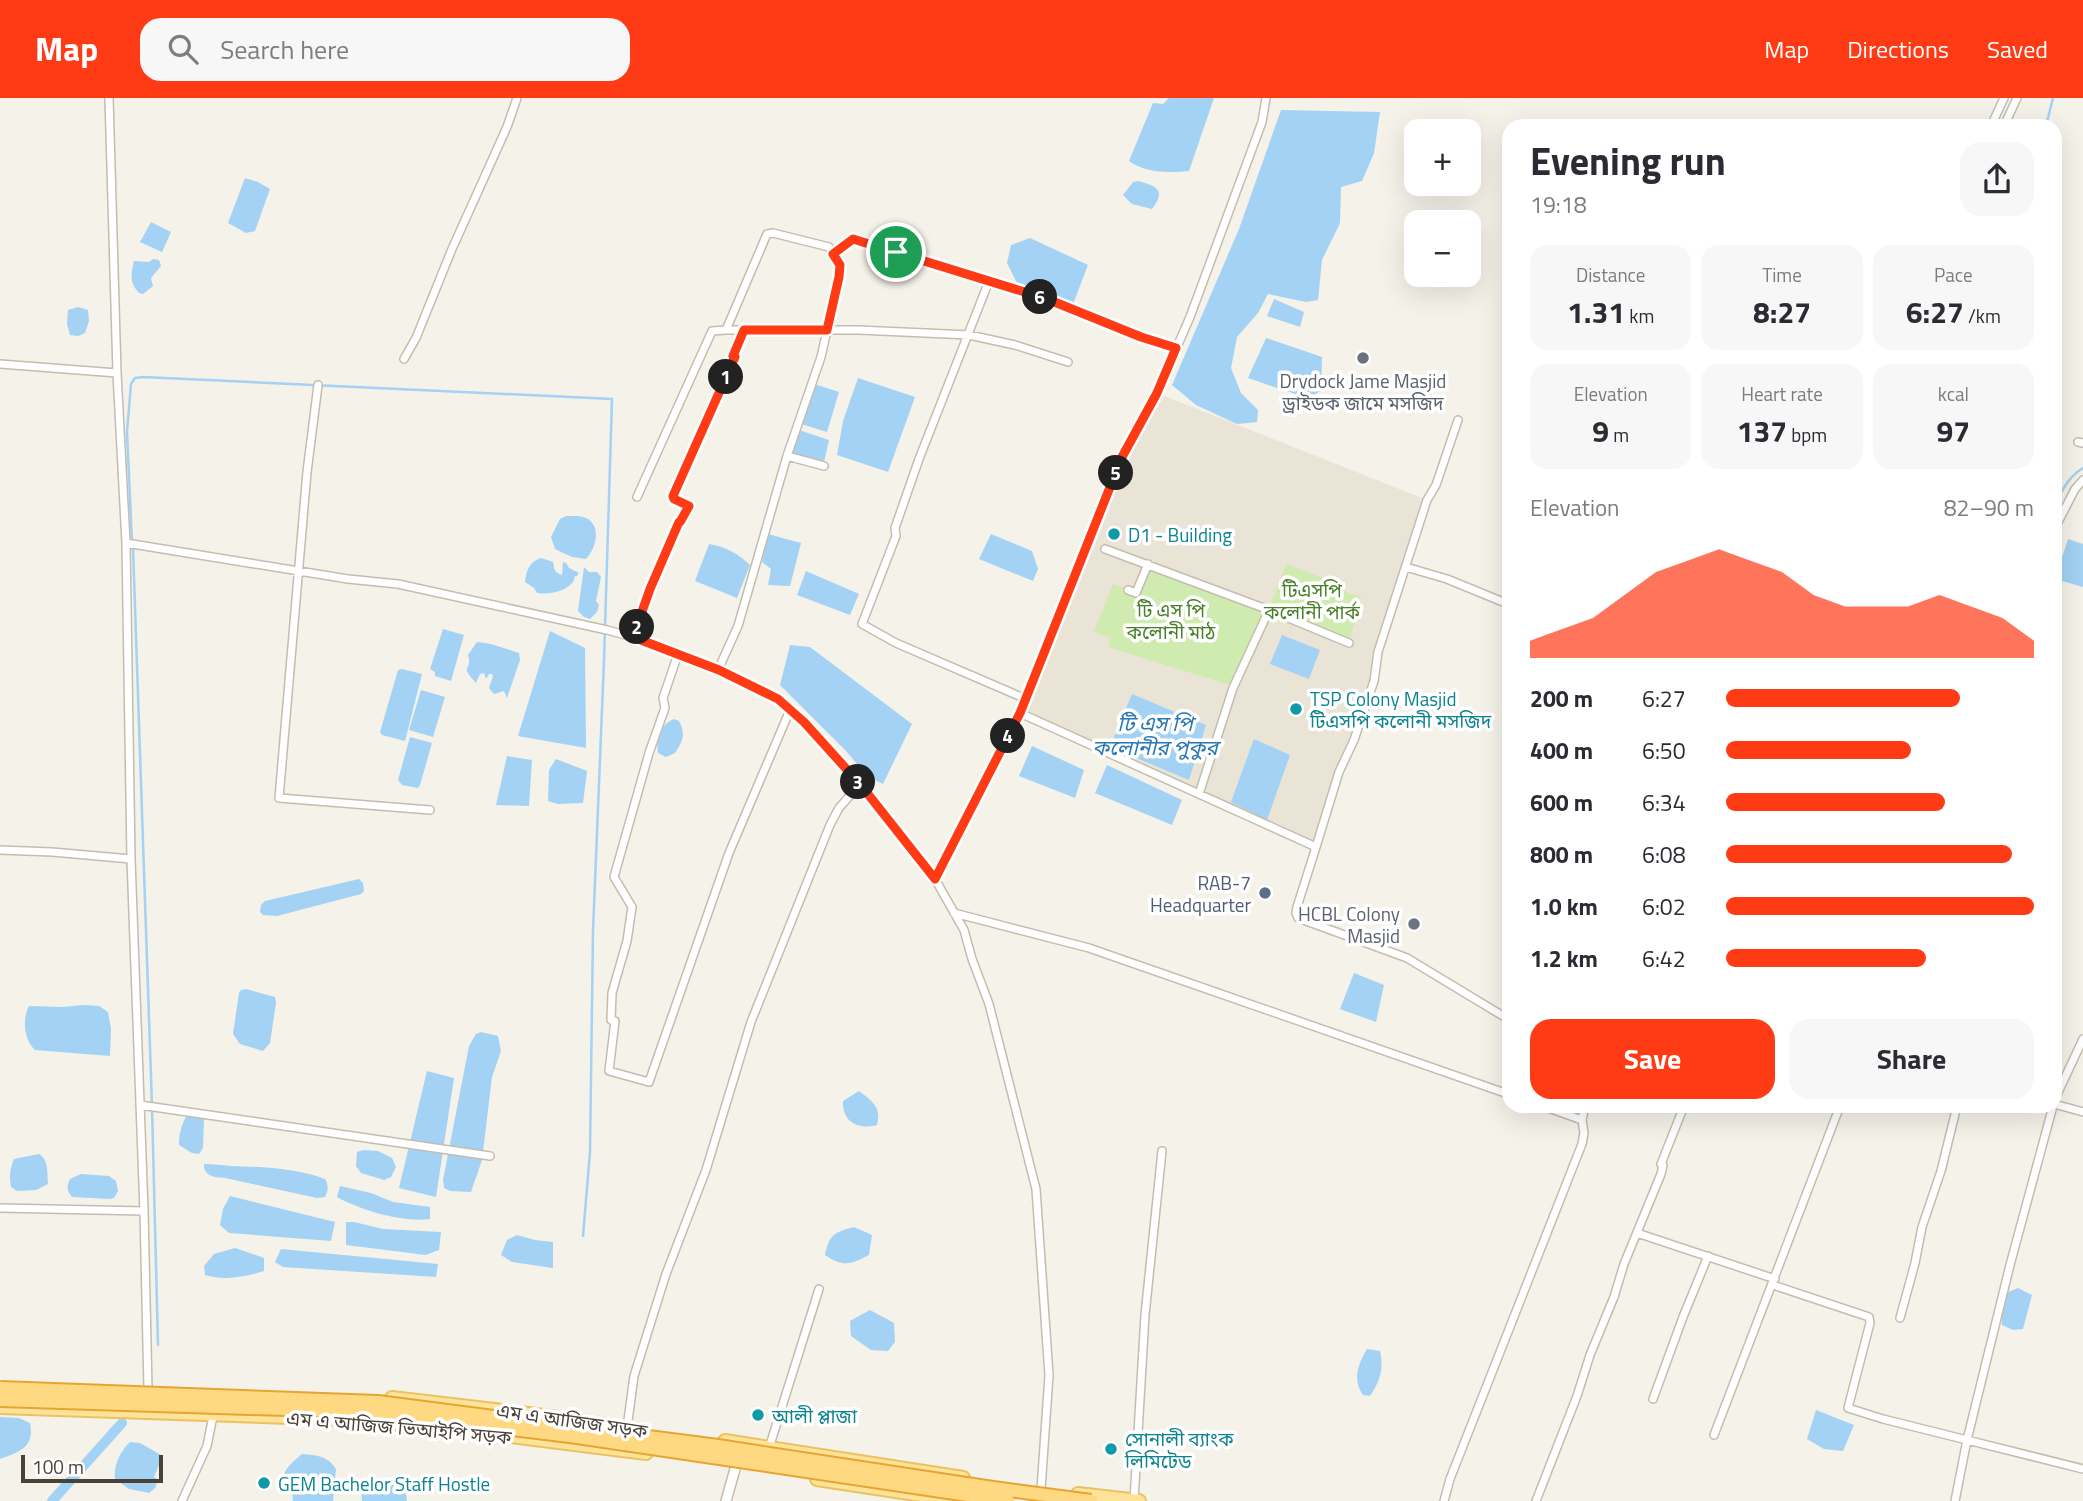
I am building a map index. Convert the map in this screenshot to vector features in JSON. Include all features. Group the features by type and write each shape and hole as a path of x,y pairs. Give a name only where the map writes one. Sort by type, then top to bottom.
{"highway":[{"path":"0,1385 378,1402 705,1444 1091,1501"},
{"path":"0,1399 377,1412 578,1437 1009,1501"}],"main road":[{"name":"এম এ আজিজ সড়ক","path":"0,1385 379,1397 741,1443 1137,1501"},
{"name":"এম এ আজিজ ভিআইপি সড়ক","path":"0,1407 348,1419 446,1428 736,1466 961,1501"}],"street":[{"path":"109,98 117,373 126,543 131,859 141,1105 148,1389"},
{"path":"404,359 416,338 517,98"},
{"path":"935,879 1020,713 1122,457 1157,393 1262,122 1266,98"},
{"path":"1994,119 2004,98"},
{"path":"2007,119 2017,98"},
{"path":"719,670 737,626 787,456 821,357 840,265 829,247 773,233 767,234 726,330"},
{"path":"833,254 853,239 1047,299 1141,337 1176,348"},
{"path":"989,281 919,459 895,528 897,536 862,624 895,643 1026,699"},
{"path":"633,637 650,589 679,522 689,506 673,496 735,357 733,356 744,330"},
{"path":"637,497 712,331 827,330 969,335 1015,345 1068,362"},
{"path":"0,364 117,373"},
{"path":"317,385 279,798 430,810"},
{"path":"1458,419 1436,485 1427,499 1378,652 1374,681 1354,740 1339,772 1296,913 1298,918 1407,958 1502,1016"},
{"path":"787,456 824,467"},
{"path":"2062,514 2075,489 2083,480"},
{"path":"126,543 298,572 398,584 633,637 719,670 778,699 804,722 860,784 935,879 964,930 989,1004 1036,1189 1049,1375 1041,1489"},
{"path":"1105,549 1349,643"},
{"path":"1128,590 1136,593 1148,564"},
{"path":"1406,568 1447,579 1502,602"},
{"path":"1199,794 1234,688 1269,610"},
{"path":"678,654 663,698 664,708 614,877 632,907 627,941 612,993 611,1020 615,1021 609,1071 649,1082 729,853 790,710"},
{"path":"1020,713 1316,847"},
{"path":"627,1428 634,1376 666,1274 705,1170 751,1022 830,825 839,808 860,784"},
{"path":"0,850 131,859"},
{"path":"954,912 1089,948 1502,1092"},
{"path":"2062,1086 2083,1039"},
{"path":"141,1105 490,1156"},
{"path":"2062,1106 2083,1112"},
{"path":"1562,1113 1582,1120"},
{"path":"1444,1501 1450,1479 1582,1144 1584,1113"},
{"path":"1536,1501 1620,1281 1619,1277 1661,1174 1661,1164 1681,1113"},
{"path":"1714,1435 1837,1113"},
{"path":"1900,1318 1955,1113"},
{"path":"1955,1501 1967,1440 2010,1265 2052,1113"},
{"path":"1137,1501 1145,1315 1162,1151"},
{"path":"0,1208 144,1210"},
{"path":"1637,1233 1708,1256 1869,1317 1870,1323 1848,1408 2083,1469"},
{"path":"1653,1399 1708,1256"},
{"path":"769,1448 819,1290"},
{"path":"182,1501 207,1446 214,1416"},
{"path":"726,1501 741,1443"}],"shaded area":[{"path":"1157,393 1427,500 1378,652 1374,681 1316,847 1020,713 1122,457"}],"green space":[{"name":"টি এস পি কলোনী মাঠ","path":"1147,564 1269,609 1286,564 1345,586 1343,591 1361,597 1349,643 1269,610 1233,686 1108,647 1110,638 1094,632 1113,584 1136,592"}],"water":[{"path":"1169,98 1214,98 1189,171 1150,170 1129,161 1153,103 1163,104"},
{"path":"1281,110 1380,112 1374,153 1362,181 1341,187 1340,223 1322,260 1318,300 1306,302 1268,294 1258,313 1237,337 1231,368 1241,393 1258,410 1257,422 1237,424 1196,405 1172,385 1239,229"},
{"path":"245,178 270,189 255,231 246,233 228,223"},
{"path":"1138,181 1158,190 1159,198 1152,209 1132,204 1123,195 1133,182"},
{"path":"151,222 171,232 162,252 140,242"},
{"path":"1030,238 1088,265 1073,304 1017,283 1007,263 1011,245"},
{"path":"153,259 159,260 161,266 151,278 153,286 143,294 139,293 132,278 134,261 149,262"},
{"path":"1274,299 1304,312 1300,327 1267,316"},
{"path":"78,307 88,310 89,321 85,333 70,335 67,324 68,310"},
{"path":"1266,338 1322,357 1321,390 1310,399 1248,378"},
{"path":"858,378 915,397 888,472 837,455 843,421"},
{"path":"814,384 839,392 827,432 801,424"},
{"path":"799,430 829,440 824,462 790,453"},
{"path":"566,516 586,518 595,528 596,539 586,559 572,557 555,549 551,537 560,519"},
{"path":"768,534 801,543 790,586 768,585 771,569 762,562"},
{"path":"991,534 1032,551 1038,569 1033,581 979,559"},
{"path":"2068,539 2083,544 2083,587 2062,581 2062,557"},
{"path":"709,544 731,551 750,565 737,598 695,581"},
{"path":"541,558 553,562 559,574 562,575 563,562 579,573 565,588 537,593 525,582 529,567"},
{"path":"584,567 589,572 597,572 601,577 596,601 599,605 597,612 590,619 578,611"},
{"path":"806,571 859,594 850,615 797,595"},
{"path":"443,629 464,635 451,681 435,676 435,672 430,669"},
{"path":"550,631 585,648 586,748 518,736"},
{"path":"1282,635 1320,650 1309,679 1270,664"},
{"path":"477,642 519,653 520,660 507,698 504,691 494,694 489,688 492,674 486,679 484,673 480,674 476,683 468,673 468,655"},
{"path":"790,645 810,647 912,724 883,784 867,776 847,752 780,685"},
{"path":"398,670 422,674 405,741 382,735 380,732"},
{"path":"421,690 445,697 433,737 409,730"},
{"name":"টি এস পি কলোনীর পুকুর","path":"1132,694 1206,725 1189,780 1110,747"},
{"path":"674,719 679,721 683,737 675,753 666,757 658,753 658,738 665,725"},
{"path":"410,737 432,743 418,788 402,785 398,780"},
{"path":"1254,739 1290,755 1267,820 1231,802"},
{"path":"1032,746 1084,770 1075,798 1019,776"},
{"path":"507,756 532,760 529,806 496,805"},
{"path":"556,759 587,771 583,803 558,804 548,801 549,770"},
{"path":"1107,765 1182,800 1172,825 1095,793"},
{"path":"359,879 363,883 364,891 361,894 277,916 263,915 260,912 265,901"},
{"path":"1354,973 1384,985 1376,1022 1340,1009"},
{"path":"246,989 275,997 270,1043 263,1051 240,1044 233,1034 239,993"},
{"path":"29,1006 99,1006 108,1012 111,1029 110,1056 35,1050 31,1046 25,1029"},
{"path":"481,1032 498,1036 501,1051 492,1077 482,1160 471,1192 450,1191 444,1188 443,1180 469,1046 476,1034"},
{"path":"427,1071 454,1078 436,1197 399,1188"},
{"path":"859,1091 872,1101 877,1109 877,1125 852,1123 845,1114 843,1101"},
{"path":"189,1113 204,1118 203,1148 199,1154 179,1145 181,1128"},
{"path":"378,1151 392,1158 396,1167 391,1177 384,1180 361,1173 356,1166 357,1152"},
{"path":"39,1154 46,1163 48,1184 36,1190 17,1191 11,1187 10,1173 14,1159"},
{"path":"204,1164 302,1172 325,1179 327,1190 325,1197 317,1198 214,1177 205,1171"},
{"path":"81,1174 109,1176 116,1181 118,1191 114,1198 72,1197 68,1189 70,1179"},
{"path":"340,1186 371,1193 393,1202 430,1207 430,1219 395,1217 358,1206 337,1197"},
{"path":"230,1196 335,1222 331,1241 229,1233 220,1225 223,1209"},
{"path":"346,1222 383,1229 441,1232 439,1250 426,1255 346,1245"},
{"path":"854,1227 872,1235 869,1255 847,1263 825,1255 828,1243 834,1235"},
{"path":"517,1235 553,1242 553,1268 512,1262 501,1255 507,1240"},
{"path":"235,1248 264,1258 264,1271 235,1277 205,1275 204,1266 214,1254"},
{"path":"281,1249 438,1264 436,1277 283,1267 275,1262"},
{"path":"2018,1288 2032,1295 2023,1329 2013,1330 2002,1325 2001,1313 2006,1293"},
{"path":"870,1310 894,1323 895,1342 888,1351 871,1350 851,1336 850,1321"},
{"path":"1367,1349 1380,1351 1382,1364 1379,1380 1370,1396 1363,1395 1357,1378"},
{"path":"1816,1410 1854,1425 1843,1451 1824,1449 1807,1439"},
{"path":"0,1417 19,1418 30,1423 31,1431 24,1447 0,1459"},
{"path":"130,1442 140,1443 161,1455 154,1477 158,1480 149,1493 129,1489 115,1479 118,1459"},
{"path":"302,1454 325,1459 336,1469 333,1501 293,1501 283,1477"},
{"path":"398,1485 405,1489 407,1501 362,1501 361,1490"}],"waterway":[{"path":"2048,119 2053,98"},
{"path":"132,542 127,432 131,384 135,378 612,399 593,931 590,1152 583,1236"},
{"path":"2062,492 2069,480 2083,468"},
{"path":"133,548 158,1345"},
{"path":"52,1501 122,1423"}],"place":[{"name":"Drydock Jame Masjid ড্রাইডক জামে মসজিদ","path":"1363,358"},
{"name":"D1 - Building","path":"1114,534"},
{"name":"TSP Colony Masjid টিএসপি কলোনী মসজিদ","path":"1296,709"},
{"name":"RAB-7 Headquarter","path":"1265,893"},
{"name":"HCBL Colony Masjid","path":"1414,924"},
{"name":"আলী প্লাজা","path":"758,1415"},
{"name":"সোনালী ব্যাংক লিমিটেড","path":"1111,1449"},
{"name":"GEM Bachelor Staff Hostle","path":"264,1483"}],"route":[{"path":"853,239 896,252 1047,299 1141,337 1176,348 1157,393 1122,457 1020,713 935,879 860,784 804,722 778,699 719,670 633,637 650,589 679,522 689,506 673,496 715,405 744,330 827,330 840,265 833,254 853,239"}],"park label":[{"name":"টিএসপি কলোনী পার্ক","path":"1312,600"}]}
